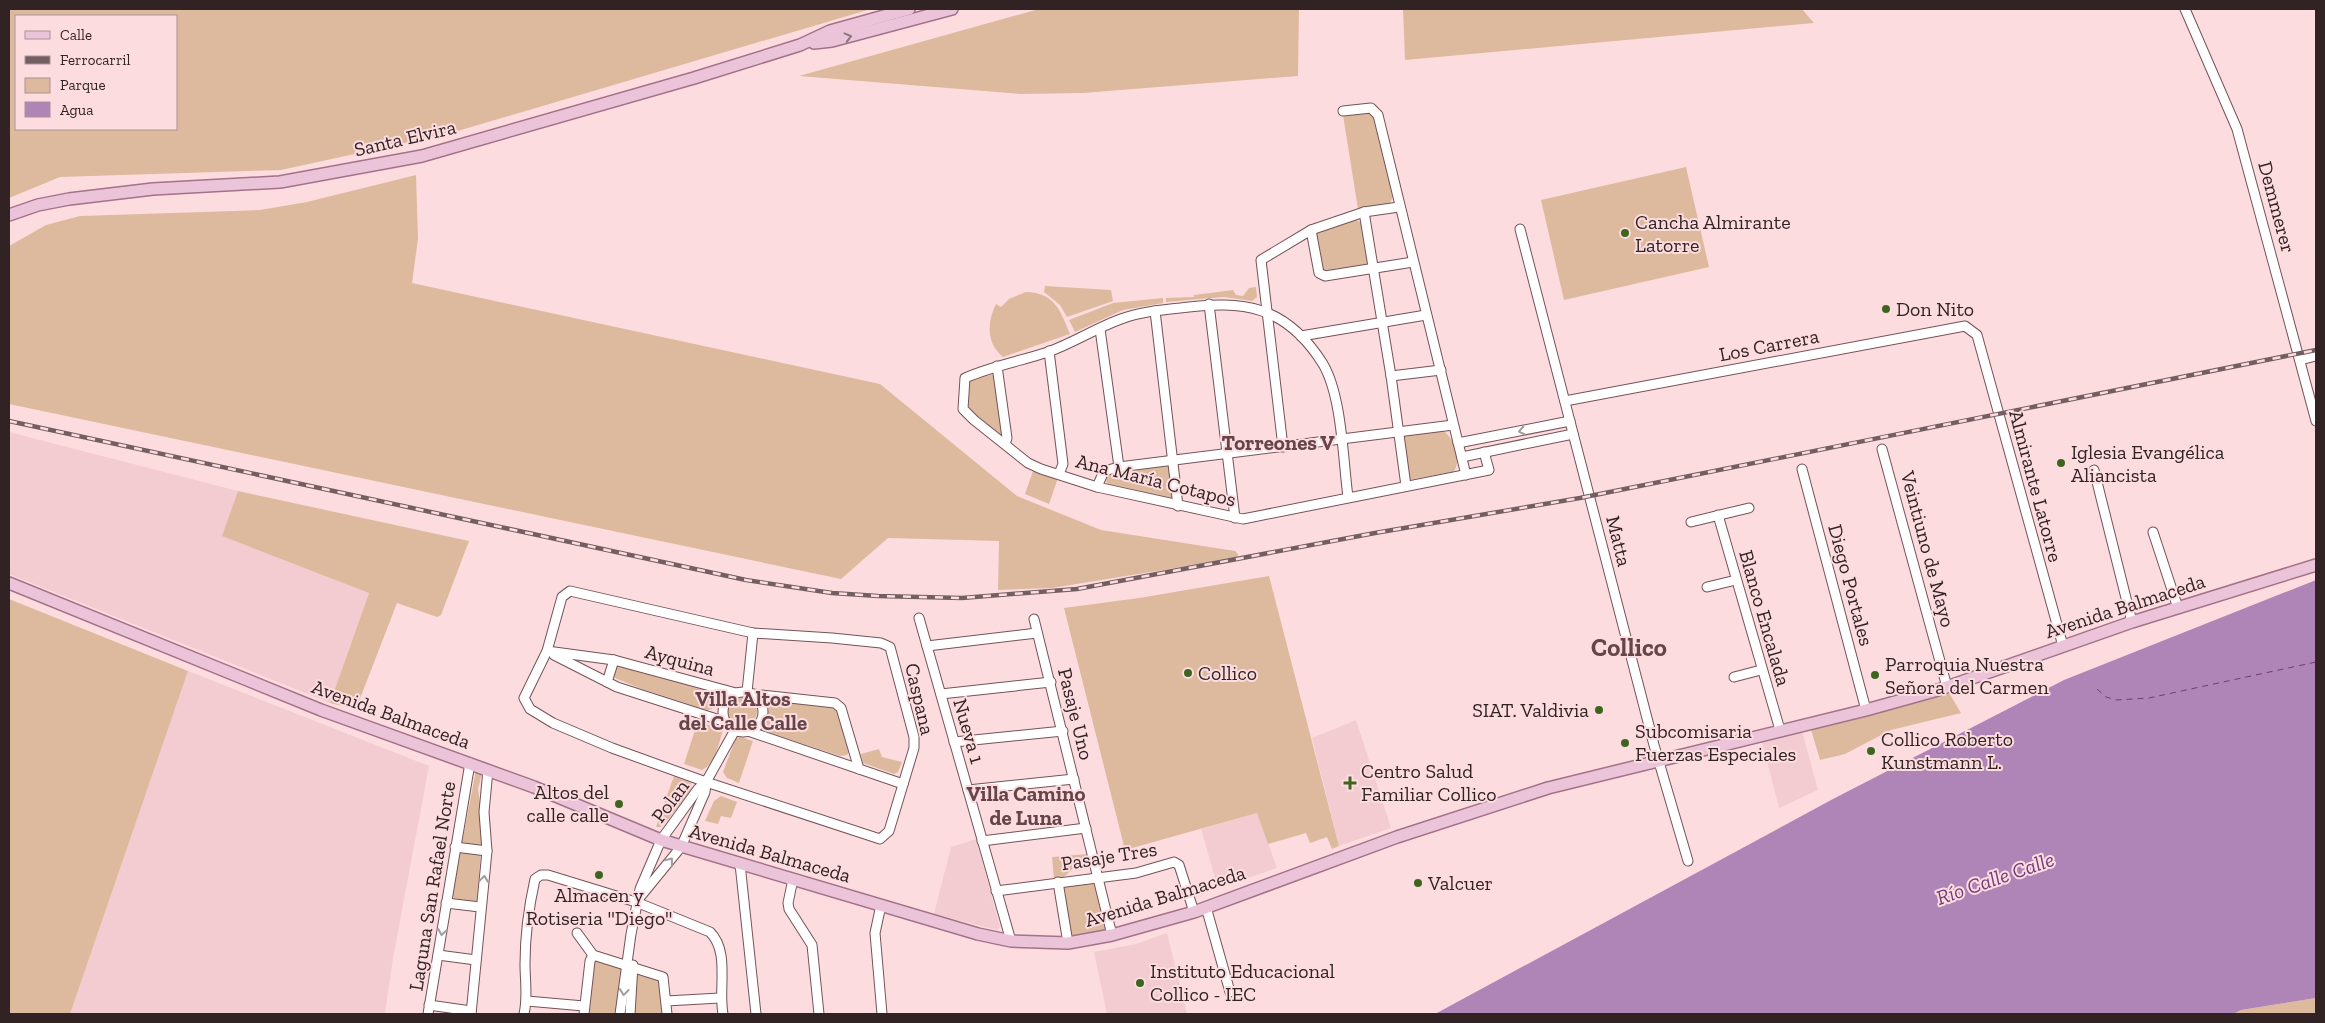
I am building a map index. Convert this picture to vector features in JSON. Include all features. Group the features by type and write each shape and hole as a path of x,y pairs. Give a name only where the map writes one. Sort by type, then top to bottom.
{"main road":[{"name":"Santa Elvira","path":"9,215 38,205 69,199 153,188 280,182 422,156 694,78 800,45 830,31 909,9"},
{"name":"Santa Elvira","path":"800,45 832,41 952,9"},
{"name":"Avenida Balmaceda","path":"9,583 321,710 534,787 682,847 978,934 1011,941 1068,943 1112,935 1194,912 1397,838 1538,791 1866,710 1947,687 2132,622 2316,565"}],"street":[{"name":"Demmerer","path":"2185,9 2237,129 2316,421"},
{"path":"1343,111 1371,108 1378,115 1466,476"},
{"path":"1283,447 1265,310 1261,260 1311,230 1364,212 1399,207"},
{"path":"1364,212 1383,322 1406,486"},
{"name":"Matta","path":"1520,229 1658,761 1688,861"},
{"path":"1311,230 1319,273 1325,276 1413,262"},
{"path":"1209,304 1235,518"},
{"path":"1005,444 1007,438 997,366 1049,351 1121,319 1155,311 1209,304 1230,304 1265,310 1291,326 1324,366 1336,400 1348,497"},
{"path":"1155,311 1178,506"},
{"path":"1301,336 1426,316"},
{"name":"Los Carrera","path":"1565,401 1965,326 1977,335"},
{"path":"1100,328 1119,467"},
{"name":"Almirante Latorre","path":"1977,335 2063,646"},
{"path":"1049,351 1063,464 1059,474"},
{"path":"2300,360 2316,356"},
{"name":"Ana María Cotapos","path":"997,366 965,378 963,409 1028,464 1097,487 1243,520 1348,497 1466,476 1489,470 1484,452"},
{"path":"1391,376 1441,370"},
{"path":"1458,444 1570,421"},
{"path":"1097,487 1104,471 1119,467 1228,455 1453,425"},
{"path":"1462,458 1573,434"},
{"name":"Veintiuno de Mayo","path":"1882,449 1947,687"},
{"name":"Diego Portales","path":"1802,470 1866,710"},
{"path":"2094,470 2132,622"},
{"path":"1691,522 1749,508"},
{"name":"Blanco Encalada","path":"1718,516 1761,670 1780,730"},
{"path":"2153,532 2178,608"},
{"path":"1707,587 1736,580"},
{"name":"Caspana","path":"570,591 753,633 842,639 881,643 890,647 914,737 914,748 889,831 880,839 706,782 604,745 553,723 530,709 524,698 547,651 562,597 570,591"},
{"name":"Nueva 1","path":"919,618 1011,941"},
{"name":"Pasaje Uno","path":"1034,619 1112,935"},
{"path":"750,693 753,633"},
{"path":"927,646 1037,633"},
{"path":"547,651 607,682 726,722 735,730 748,731 903,784"},
{"name":"Ayquina","path":"547,651 614,660 736,693"},
{"name":"Ayquina","path":"607,682 614,660"},
{"path":"1734,677 1761,670"},
{"path":"941,694 1051,682"},
{"path":"726,722 723,711 725,704 736,693 835,703 841,708 859,769"},
{"path":"748,731 759,724 763,711 758,699 750,693"},
{"name":"Polan","path":"630,966 631,934 640,889 662,840 698,789 706,782 735,730"},
{"path":"954,742 1062,731"},
{"name":"Laguna San Rafael Norte","path":"429,1009 470,763"},
{"path":"429,1009 471,1013 486,851 484,812 488,770"},
{"path":"968,790 1074,778"},
{"name":"Polan","path":"636,902 682,847 705,792 706,782"},
{"path":"982,841 1086,828"},
{"path":"455,847 486,851"},
{"name":"Pasaje Tres","path":"996,891 1136,874 1174,862 1179,865 1194,912"},
{"path":"740,864 756,1014"},
{"path":"524,1014 527,1001 525,963 530,899 536,879 541,875 559,877 636,902 710,932 718,939 721,950 720,998 723,1014"},
{"path":"793,879 788,909 812,945 819,1014"},
{"path":"1058,882 1068,943"},
{"path":"446,902 480,907"},
{"path":"881,905 875,933 882,1014"},
{"path":"1206,907 1230,992"},
{"path":"577,933 593,955 663,977 667,1014"},
{"path":"438,955 476,960"},
{"path":"527,1001 584,1010 590,961 593,955"},
{"path":"620,1014 630,966"},
{"path":"630,966 630,1014"},
{"path":"666,1001 720,998"}],"shaded area":[{"path":"9,432 238,491 223,536 369,593 330,703 9,574"},
{"path":"188,671 429,766 393,958 385,1014 70,1014"},
{"name":"Centro Salud Familiar Collico","path":"1356,720 1391,828 1339,846 1312,738"},
{"path":"1802,731 1818,790 1779,808 1762,742"},
{"path":"1257,813 1277,868 1218,888 1201,829"},
{"path":"976,839 1000,927 997,930 934,914 951,847"},
{"name":"Instituto Educacional Collico - IEC","path":"1167,933 1187,1014 1107,1014 1094,952 1136,944"}],"green space":[{"path":"9,9 871,9 451,133 281,170 60,177 9,198"},
{"path":"1039,9 1299,9 1298,76 1083,93 1020,94 799,76"},
{"path":"1403,9 1802,9 1814,23 1405,60"},
{"path":"1368,112 1374,116 1393,197 1389,205 1358,209 1343,115"},
{"name":"Cancha Almirante Latorre","path":"1686,167 1709,267 1564,300 1541,200"},
{"path":"416,175 418,239 412,283 880,384 1017,496 1101,530 1235,551 1238,554 1237,558 1052,588 998,590 999,541 888,538 841,579 9,404 9,246 46,225 80,216 260,210 307,202"},
{"path":"1355,219 1362,223 1369,264 1365,268 1322,272 1314,234"},
{"path":"1045,286 1111,290 1113,301 1067,317 1060,305 1044,292"},
{"path":"1256,287 1257,297 1252,301 1224,297 1166,302 1166,298 1194,297 1194,295 1233,290 1236,295 1243,296 1249,288"},
{"path":"1026,292 1036,293 1050,299 1063,317 1070,334 1003,357 993,345 991,339 990,325 993,311 996,304 1001,307 1009,299"},
{"path":"1163,298 1163,303 1123,310 1075,332 1069,320 1113,303"},
{"path":"995,374 1004,439 968,410 968,383 972,379"},
{"path":"1443,431 1454,444 1457,456 1456,468 1453,472 1408,480 1401,436"},
{"path":"1170,464 1175,500 1107,487 1106,477 1113,471"},
{"path":"1033,471 1058,478 1049,504 1025,494"},
{"path":"238,491 469,541 441,615 437,617 397,603 356,709 330,703 369,593 222,536"},
{"name":"Collico","path":"1269,576 1339,846 1332,849 1327,837 1310,843 1306,833 1268,844 1257,813 1125,850 1064,608 1139,598"},
{"path":"9,599 188,671 70,1014 9,1014"},
{"path":"622,666 717,691 712,709 707,710 639,688 615,678 613,674 615,667"},
{"path":"1948,691 1961,713 1891,730 1845,754 1820,760 1810,726"},
{"path":"742,696 753,700 757,711 753,722 742,726 731,722 727,711 731,700"},
{"path":"765,698 835,703 850,750 847,755 840,756 761,730 759,727 764,719"},
{"path":"698,721 723,730 713,758 702,770 684,764"},
{"path":"741,737 753,741 739,783 727,778 723,772 736,738"},
{"path":"879,749 882,757 902,762 898,772 894,774 863,763 861,754"},
{"path":"476,770 482,773 478,789 483,826 477,900 474,902 455,900 452,895"},
{"path":"674,776 691,783 692,789 665,823 661,827 656,827"},
{"path":"721,796 737,802 731,818 721,816 718,824 705,821 714,801"},
{"path":"1088,854 1062,879 1054,879 1052,857"},
{"path":"1097,882 1109,928 1106,935 1073,940 1069,937 1062,888 1064,885"},
{"path":"596,959 623,967 618,1014 588,1014 593,964"},
{"path":"636,974 659,980 662,1014 632,1014"},
{"path":"2316,998 2316,1014 2233,1014 2241,1010"}],"water":[{"name":"Río Calle Calle","path":"2316,580 2316,998 2241,1010 2233,1014 1435,1014 1833,799 2064,680"}],"ferry route":[{"path":"2097,689 2106,697 2116,700 2149,698 2316,662"}],"railway":[{"path":"9,421 746,580 832,593 962,598 1077,589 1375,533 1580,498 2316,350"}],"place":[{"name":"Cancha Almirante Latorre","path":"1625,233"},
{"name":"Don Nito","path":"1886,309"},
{"name":"Iglesia Evangélica Aliancista","path":"2061,463"},
{"name":"Collico","path":"1188,673"},
{"name":"Parroquia Nuestra Señora del Carmen","path":"1875,675"},
{"name":"SIAT. Valdivia","path":"1599,710"},
{"name":"Subcomisaria Fuerzas Especiales","path":"1625,743"},
{"name":"Collico Roberto Kunstmann L.","path":"1871,751"},
{"name":"Centro Salud Familiar Collico","path":"1350,783"},
{"name":"Altos del calle calle","path":"619,804"},
{"name":"Almacen y Rotiseria \"Diego\"","path":"599,875"},
{"name":"Valcuer","path":"1418,883"},
{"name":"Instituto Educacional Collico - IEC","path":"1140,983"}],"district":[{"name":"Torreones V","path":"1278,442"},
{"name":"Collico","path":"1629,647"},
{"name":"Villa Altos del Calle Calle","path":"743,710"},
{"name":"Villa Camino de Luna","path":"1026,805"}]}
